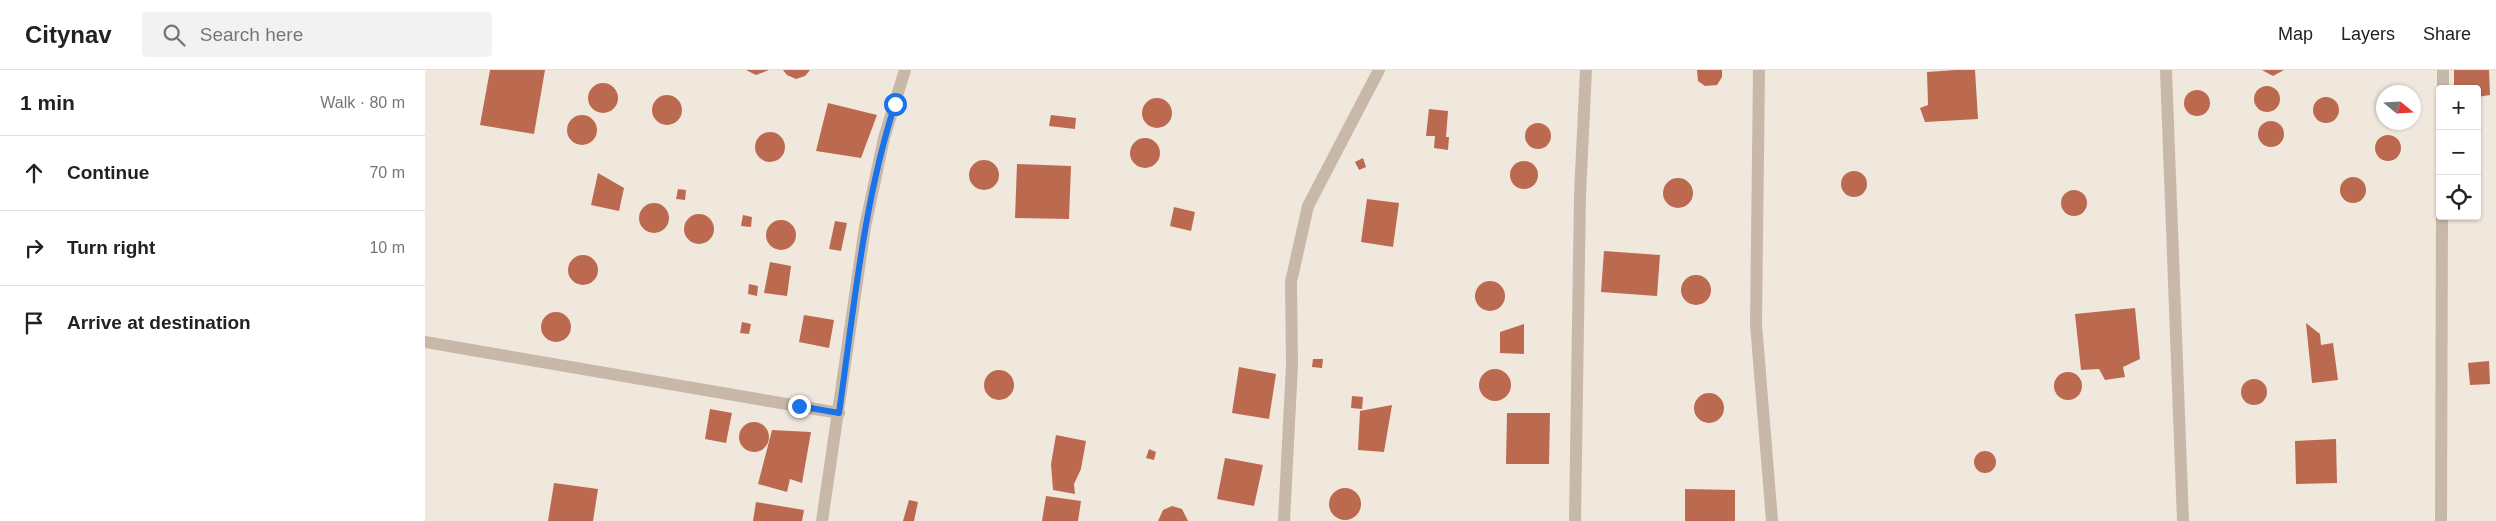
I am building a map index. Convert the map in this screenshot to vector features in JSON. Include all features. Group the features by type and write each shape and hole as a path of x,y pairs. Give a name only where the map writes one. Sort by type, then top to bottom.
{"street":[{"path":"822,521 865,227 884,138 905,70"},
{"path":"1284,521 1292,365 1291,282 1308,206 1379,70"},
{"path":"1575,521 1580,194 1586,70"},
{"path":"1759,70 1756,324 1772,521"},
{"path":"2166,70 2183,521"},
{"path":"2443,70 2443,85"},
{"path":"2441,521 2442,220"},
{"path":"425,342 839,413"}],"building":[{"path":"490,70 545,70 534,134 480,125"},
{"path":"746,70 769,70 756,75"},
{"path":"783,70 810,70 805,76 796,79 787,75"},
{"path":"1697,70 1722,70 1722,77 1717,85 1705,86 1698,81"},
{"path":"1975,70 1978,119 1925,122 1920,108 1928,105 1927,72"},
{"path":"2262,70 2284,70 2273,76"},
{"path":"2454,70 2489,70 2490,95 2481,96 2481,85 2454,85"},
{"path":"603,83 614,87 618,98 614,109 603,113 592,109 588,98 592,87"},
{"path":"2267,86 2276,90 2280,99 2276,108 2267,112 2258,108 2254,99 2258,90"},
{"path":"2197,90 2206,94 2210,103 2206,112 2197,116 2188,112 2184,103 2188,94"},
{"path":"667,95 678,99 682,110 678,121 667,125 656,121 652,110 656,99"},
{"path":"2326,97 2335,101 2339,110 2335,119 2326,123 2317,119 2313,110 2317,101"},
{"path":"1157,98 1168,102 1172,113 1168,124 1157,128 1146,124 1142,113 1146,102"},
{"path":"828,103 877,115 861,158 816,151"},
{"path":"1429,109 1448,111 1446,137 1449,137 1448,150 1434,148 1435,136 1426,136"},
{"path":"582,115 593,119 597,130 593,141 582,145 571,141 567,130 571,119"},
{"path":"1051,115 1076,118 1075,129 1049,126"},
{"path":"2271,121 2280,125 2284,134 2280,143 2271,147 2262,143 2258,134 2262,125"},
{"path":"1538,123 1547,127 1551,136 1547,145 1538,149 1529,145 1525,136 1529,127"},
{"path":"770,132 781,136 785,147 781,158 770,162 759,158 755,147 759,136"},
{"path":"2388,135 2397,139 2401,148 2397,157 2388,161 2379,157 2375,148 2379,139"},
{"path":"1145,138 1156,142 1160,153 1156,164 1145,168 1134,164 1130,153 1134,142"},
{"path":"1363,158 1366,167 1359,170 1355,162"},
{"path":"984,160 995,164 999,175 995,186 984,190 973,186 969,175 973,164"},
{"path":"1524,161 1534,165 1538,175 1534,185 1524,189 1514,185 1510,175 1514,165"},
{"path":"1017,164 1071,166 1069,219 1015,218"},
{"path":"1854,171 1863,175 1867,184 1863,193 1854,197 1845,193 1841,184 1845,175"},
{"path":"598,173 624,188 619,211 591,205"},
{"path":"2353,177 2362,181 2366,190 2362,199 2353,203 2344,199 2340,190 2344,181"},
{"path":"1678,178 1689,182 1693,193 1689,204 1678,208 1667,204 1663,193 1667,182"},
{"path":"678,189 686,190 685,200 676,199"},
{"path":"2074,190 2083,194 2087,203 2083,212 2074,216 2065,212 2061,203 2065,194"},
{"path":"1367,199 1399,203 1393,247 1361,242"},
{"path":"654,203 665,207 669,218 665,229 654,233 643,229 639,218 643,207"},
{"path":"1174,207 1195,212 1191,231 1170,226"},
{"path":"699,214 710,218 714,229 710,240 699,244 688,240 684,229 688,218"},
{"path":"743,215 752,217 751,227 741,226"},
{"path":"781,220 792,224 796,235 792,246 781,250 770,246 766,235 770,224"},
{"path":"835,221 847,223 841,251 829,249"},
{"path":"1604,251 1660,255 1657,296 1601,292"},
{"path":"583,255 594,259 598,270 594,281 583,285 572,281 568,270 572,259"},
{"path":"770,262 791,266 787,296 764,293"},
{"path":"1696,275 1707,279 1711,290 1707,301 1696,305 1685,301 1681,290 1685,279"},
{"path":"1490,281 1501,285 1505,296 1501,307 1490,311 1479,307 1475,296 1479,285"},
{"path":"749,284 758,286 757,296 748,294"},
{"path":"2135,308 2140,359 2123,367 2125,377 2105,380 2099,369 2081,370 2075,314"},
{"path":"556,312 567,316 571,327 567,338 556,342 545,338 541,327 545,316"},
{"path":"804,315 834,320 829,348 799,342"},
{"path":"742,322 751,324 749,334 740,333"},
{"path":"2306,323 2320,334 2321,345 2333,343 2338,380 2312,383"},
{"path":"1524,324 1524,354 1500,353 1500,332"},
{"path":"1313,359 1323,359 1322,368 1312,367"},
{"path":"2489,361 2490,384 2470,385 2468,363"},
{"path":"1239,367 1276,374 1269,419 1232,413"},
{"path":"1495,369 1506,374 1511,385 1506,396 1495,401 1484,396 1479,385 1484,374"},
{"path":"999,370 1010,374 1014,385 1010,396 999,400 988,396 984,385 988,374"},
{"path":"2068,372 2078,376 2082,386 2078,396 2068,400 2058,396 2054,386 2058,376"},
{"path":"2254,379 2264,382 2267,392 2264,402 2254,405 2244,402 2241,392 2244,382"},
{"path":"1709,393 1720,397 1724,408 1720,419 1709,423 1698,419 1694,408 1698,397"},
{"path":"1352,396 1363,397 1362,409 1351,408"},
{"path":"1392,405 1384,452 1358,450 1360,411"},
{"path":"710,409 732,413 726,443 705,439"},
{"path":"1507,413 1550,413 1549,464 1506,464"},
{"path":"754,422 765,426 769,437 765,448 754,452 743,448 739,437 743,426"},
{"path":"772,430 811,432 802,483 790,479 787,492 758,484"},
{"path":"1056,435 1086,441 1081,469 1074,484 1075,494 1053,490 1051,464"},
{"path":"2336,439 2337,483 2296,484 2295,441"},
{"path":"1149,449 1156,452 1154,460 1146,458"},
{"path":"1985,451 1993,454 1996,462 1993,470 1985,473 1977,470 1974,462 1977,454"},
{"path":"1225,458 1263,465 1254,506 1217,499"},
{"path":"554,483 598,489 593,521 548,521"},
{"path":"1345,488 1351,489 1356,493 1360,498 1360,510 1356,515 1351,519 1345,520 1339,519 1334,515 1330,510 1329,504 1330,498 1334,493 1339,489"},
{"path":"1685,489 1735,490 1735,521 1685,521"},
{"path":"1046,496 1081,501 1078,521 1042,521"},
{"path":"909,500 918,502 914,521 903,521"},
{"path":"756,502 804,510 802,521 753,521"},
{"path":"1172,506 1182,509 1188,521 1158,521 1163,510"}],"route":[{"path":"799,406 839,413 865,227 884,138 895,104"}]}
